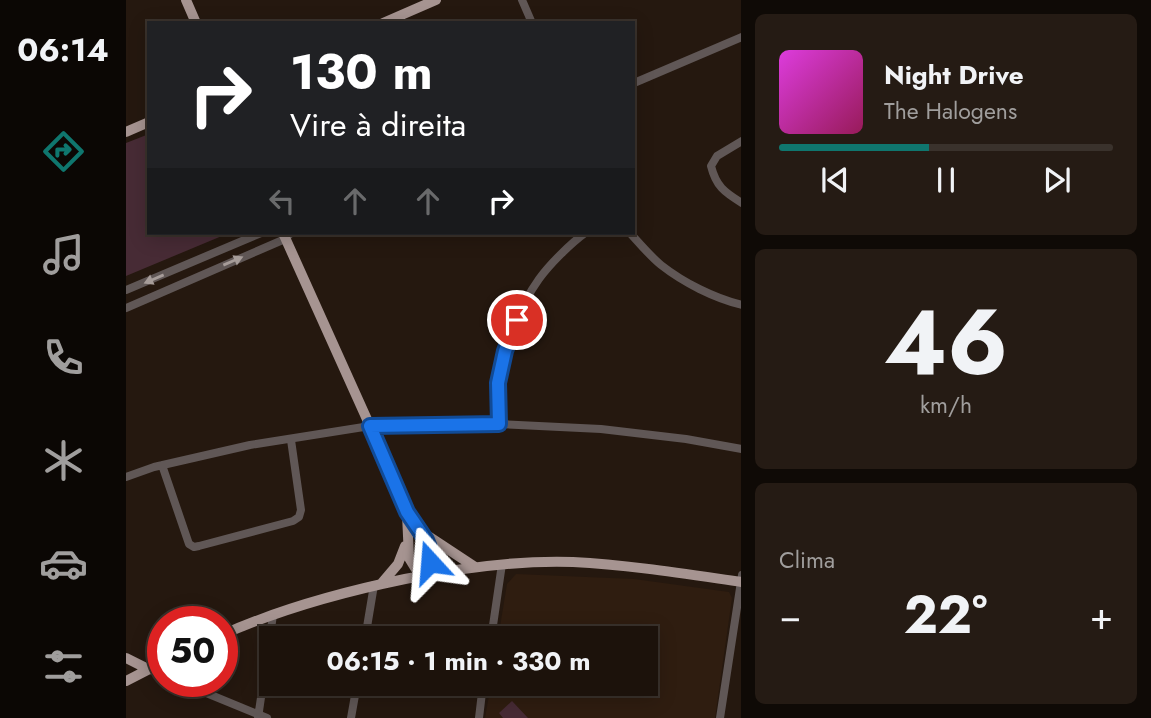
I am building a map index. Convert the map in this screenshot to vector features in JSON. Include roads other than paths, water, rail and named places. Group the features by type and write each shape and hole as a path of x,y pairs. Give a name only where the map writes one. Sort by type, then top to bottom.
{"main road":[{"path":"186,0 195,21"},
{"path":"388,21 436,0"},
{"path":"126,132 147,123"},
{"path":"286,235 407,512 430,550 431,559 424,575"},
{"path":"407,512 409,558 424,575"},
{"path":"418,529 475,567"},
{"path":"378,585 401,557 408,537"},
{"path":"238,628 273,614 378,585 424,575 502,564 602,564 741,580"},
{"path":"126,658 147,668"},
{"path":"126,681 147,670"}],"street":[{"path":"522,0 531,21"},
{"path":"635,83 741,37"},
{"path":"741,141 717,156 711,166 714,179 720,187 741,202"},
{"path":"126,290 256,235"},
{"path":"126,308 286,235"},
{"path":"499,424 498,383 505,351 517,320 540,276 583,235"},
{"path":"633,235 661,265 686,282 718,298 741,305"},
{"path":"194,262 200,276"},
{"path":"126,477 162,465 250,445 370,426 499,424 626,431 741,449"},
{"path":"162,465 189,544 200,546 293,521 299,517 301,510 291,440"},
{"path":"493,626 502,564"},
{"path":"720,718 741,580"},
{"path":"368,626 378,585"},
{"path":"214,697 261,717 273,614"},
{"path":"351,718 355,696"},
{"path":"479,718 482,696"}]}
